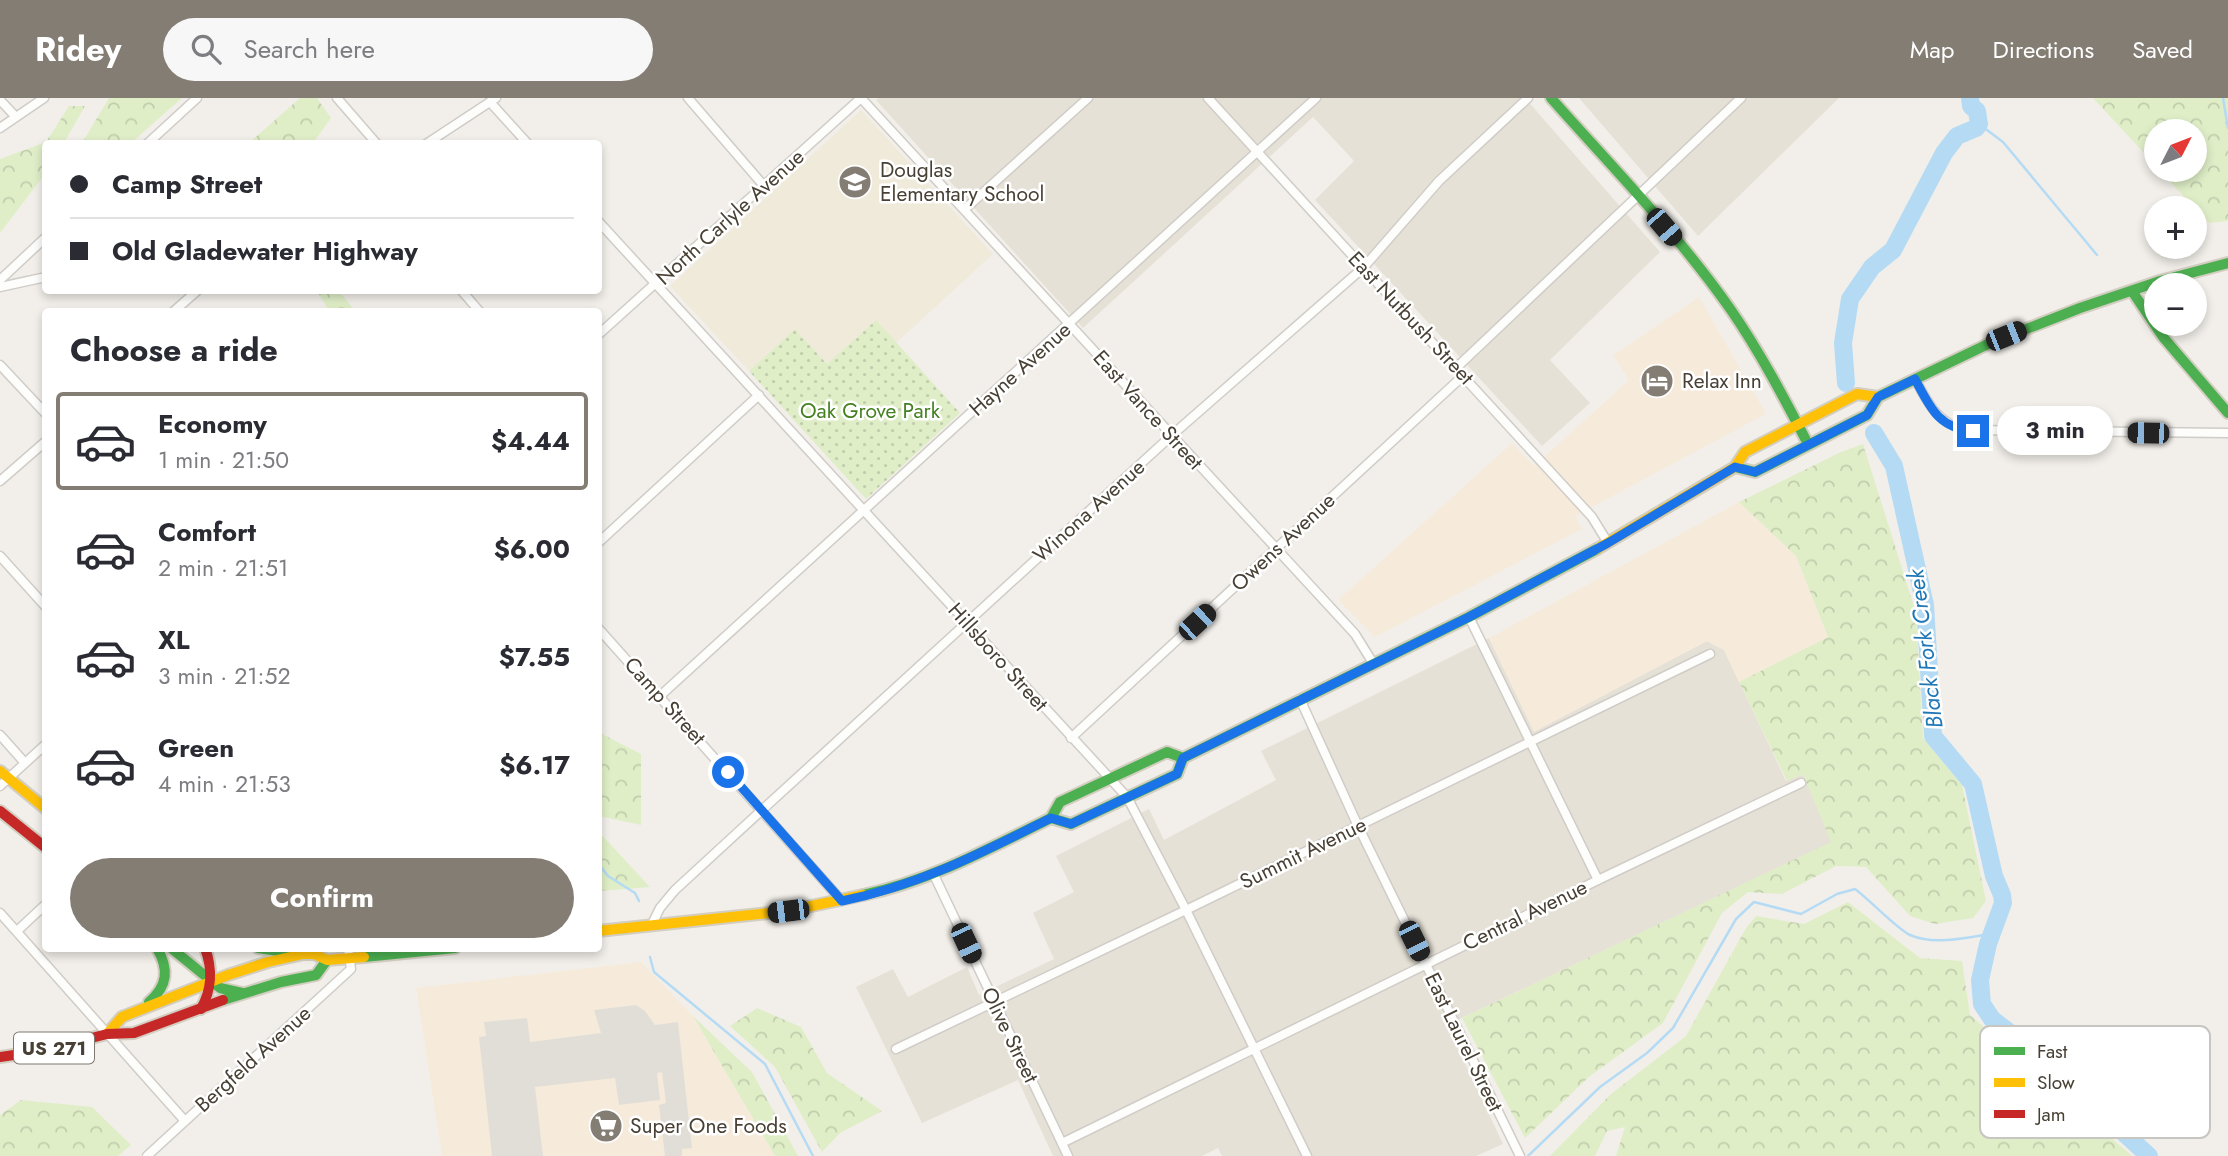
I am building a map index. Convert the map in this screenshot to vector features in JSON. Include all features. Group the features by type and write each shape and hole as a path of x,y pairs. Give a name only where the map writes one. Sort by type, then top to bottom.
{"main road":[{"path":"1550,98 1699,267 1731,309 1762,359 1808,444"},
{"path":"1735,467 1755,472 1867,415 1878,397 1988,344 2080,308 2228,263"},
{"path":"2132,291 2163,337 2228,413"},
{"path":"1051,818 1071,824 1177,774 1183,758 1469,617 1608,543 1735,467 1745,452 1857,394 1878,397"},
{"path":"602,931 788,911 888,890 934,875 1051,818 1060,802 1167,752 1183,758"},
{"path":"3,778 42,806"},
{"path":"0,811 42,845"},
{"path":"140,1010 158,995 165,984 166,964 159,952"},
{"path":"176,952 227,991 242,993"},
{"path":"201,1009 209,994 211,981 206,952"},
{"path":"288,952 303,954"},
{"name":"US 271","path":"0,1057 41,1051 107,1034 134,1032 242,993 316,975 327,961 348,954 384,952"},
{"name":"US 271","path":"107,1034 122,1017 211,981 268,962 303,954 314,954 327,961"}],"street":[{"path":"0,128 44,98"},
{"path":"151,140 197,98"},
{"path":"337,98 374,140"},
{"path":"688,98 764,186"},
{"name":"North Carlyle Avenue","path":"602,331 861,98"},
{"name":"East Vance Street","path":"861,98 1355,634 1373,663"},
{"path":"965,209 1087,98"},
{"name":"East Nutbush Street","path":"1208,98 1464,375 1591,517 1608,543"},
{"name":"Hayne Avenue","path":"660,696 1316,98"},
{"name":"Winona Avenue","path":"652,924 660,908 675,890 1171,436 1364,267 1439,181 1528,98"},
{"path":"1456,368 1741,98"},
{"path":"0,100 15,116"},
{"path":"432,140 493,100 525,140"},
{"name":"Hillsboro Street","path":"602,225 1127,797 1307,1156"},
{"path":"0,280 42,241"},
{"path":"0,287 42,278"},
{"path":"178,308 193,294"},
{"path":"464,294 477,308"},
{"path":"0,365 42,410"},
{"name":"Owens Avenue","path":"1071,738 1464,375"},
{"path":"1915,379 1936,415 1950,425 1965,430 2228,433"},
{"path":"602,539 759,395"},
{"path":"0,481 42,444"},
{"path":"0,556 42,603"},
{"path":"1469,617 1598,880"},
{"name":"Camp Street","path":"602,632 842,901"},
{"name":"Summit Avenue","path":"896,1049 1710,654"},
{"name":"East Laurel Street","path":"1300,699 1358,826 1520,1156"},
{"path":"0,735 25,762"},
{"path":"3,778 42,747"},
{"name":"Central Avenue","path":"1062,1143 1254,1047 1801,783"},
{"name":"Olive Street","path":"934,875 1068,1156"},
{"path":"16,931 42,908"},
{"path":"0,913 185,1121"},
{"name":"Bergfeld Avenue","path":"147,1156 351,969 348,954"}],"shaded area":[{"path":"1525,98 1660,252 1550,360 1590,403 1542,446 1315,200 1354,161 1313,117 1083,328 876,100"},
{"path":"1579,98 1839,98 1698,236"},
{"name":"Douglas Elementary School","path":"861,110 993,254 896,343 875,321 827,364 795,329 749,371 670,286"},
{"path":"1699,297 1766,414 1575,516 1582,529 1375,637 1338,600 1512,443 1534,466 1629,380 1613,355"},
{"path":"1739,502 1796,556 1828,637 1739,682 1724,650 1707,641 1534,732 1489,638"},
{"path":"1489,638 1534,731 1707,641 1724,650 1786,781 1803,774 1832,842 1447,1025 1503,1144 1476,1156 1222,1156 1218,1148 1202,1156 1053,1156 1018,1080 922,1123 856,987 893,969 908,997 967,967 979,995 1054,959 1033,913 1074,892 1056,856 1149,809 1164,840 1276,780 1261,751"},
{"path":"641,962 693,1016 775,1156 442,1156 416,988"},
{"path":"636,1005 645,1011 655,1025 678,1022 692,1148 682,1149 682,1156 665,1156 659,1105 666,1103 662,1072 657,1073 660,1100 619,1105 615,1078 535,1087 543,1156 492,1156 479,1037 486,1036 484,1022 527,1018 530,1042 601,1033 594,1010"}],"green space":[{"path":"109,98 182,98 134,140 84,140"},
{"path":"300,98 317,98 331,118 315,140 252,140"},
{"path":"2093,98 2228,98 2228,221 2209,223 2207,196 2184,196 2170,182 2207,182 2207,119 2144,119 2144,153"},
{"path":"69,106 85,106 66,140 47,140"},
{"path":"42,143 42,178 0,233 0,159"},
{"path":"319,294 341,294 353,308 327,308"},
{"name":"Oak Grove Park","path":"876,320 960,413 866,499 749,371 795,329 827,364"},
{"path":"1863,444 1916,613 1923,738 1962,785 1986,901 1973,918 1935,924 1910,916 1866,867 1836,866 1782,894 1748,892 1722,913 1663,1023 1590,1076 1525,1138 1462,1018 1831,842 1803,774 1787,781 1739,682 1828,637 1796,556 1739,502"},
{"path":"602,734 641,754 641,825 602,817"},
{"path":"602,835 650,887 602,891"},
{"path":"1848,902 1920,958 1962,961 1970,1015 1983,1026 1980,1026 1980,1138 2111,1138 2132,1156 1616,1156 1625,1127 1607,1131 1595,1156 1550,1156 1611,1094 1686,1036 1746,928 1756,916 1804,924"},
{"path":"757,1008 801,1027 827,1073 882,1111 840,1133 822,1152 775,1067 730,1026"},
{"path":"693,1016 752,1072 798,1156 775,1156"},
{"path":"21,1100 92,1107 131,1145 118,1156 0,1156 0,1115"}],"waterway":[{"name":"Black Fork Creek","path":"1846,383 1843,343 1850,299 1872,267 1893,250 1944,153 1957,136 1979,124 1977,111 1971,106 1970,98"},
{"path":"2223,98 2228,128"},
{"path":"1979,124 2003,142 2097,255"},
{"name":"Black Fork Creek","path":"1874,433 1894,466 1925,605 1933,736 1973,784 1994,876 2002,895 2003,903 1988,944 1980,980 1982,1004 1992,1019 2001,1026"},
{"path":"602,868 608,876 635,893 639,901"},
{"path":"1528,1156 1600,1087 1647,1053 1673,1028 1736,919 1754,902 1801,914 1837,894 1855,889 1910,935 1940,940 1992,934"},
{"path":"650,957 654,972 765,1064 813,1156"},
{"name":"Black Fork Creek","path":"2129,1138 2149,1156"}],"traffic: fast":[{"path":"1551,98 1644,201 1711,282 1752,342 1808,444"},
{"path":"1735,467 1755,472 1867,415 1878,397 1988,344 2080,308 2160,281 2228,263"},
{"path":"2132,291 2163,337 2228,413"},
{"path":"1051,818 1071,824 1177,774 1183,758 1469,617 1597,549"},
{"path":"863,895 912,881 982,852 1051,818 1060,802 1167,752 1183,758"},
{"path":"149,1002 160,990 165,977 159,952"},
{"path":"176,952 220,988 242,993"},
{"path":"285,952 292,953"},
{"path":"364,957 415,952"},
{"path":"223,1000 281,982 316,975 327,960"}],"traffic: slow":[{"path":"1597,549 1735,467 1745,452 1857,394 1878,397"},
{"path":"0,771 42,806"},
{"path":"602,931 788,911 863,895"},
{"path":"107,1034 122,1017 268,962 303,954 314,954 327,960 364,957"}],"traffic: jam":[{"path":"0,811 42,845"},
{"path":"201,1009 210,979 206,952"},
{"path":"0,1057 41,1051 107,1034 134,1033 223,1000"}],"place":[{"name":"Douglas Elementary School","path":"855,182"},
{"name":"Relax Inn","path":"1657,381"},
{"name":"Super One Foods","path":"606,1126"}],"route":[{"path":"728,772 842,901 888,890 934,875 1051,818 1071,824 1177,774 1183,758 1469,617 1608,543 1735,467 1755,472 1867,415 1878,397 1915,379 1936,415 1950,425 1973,431"}]}
